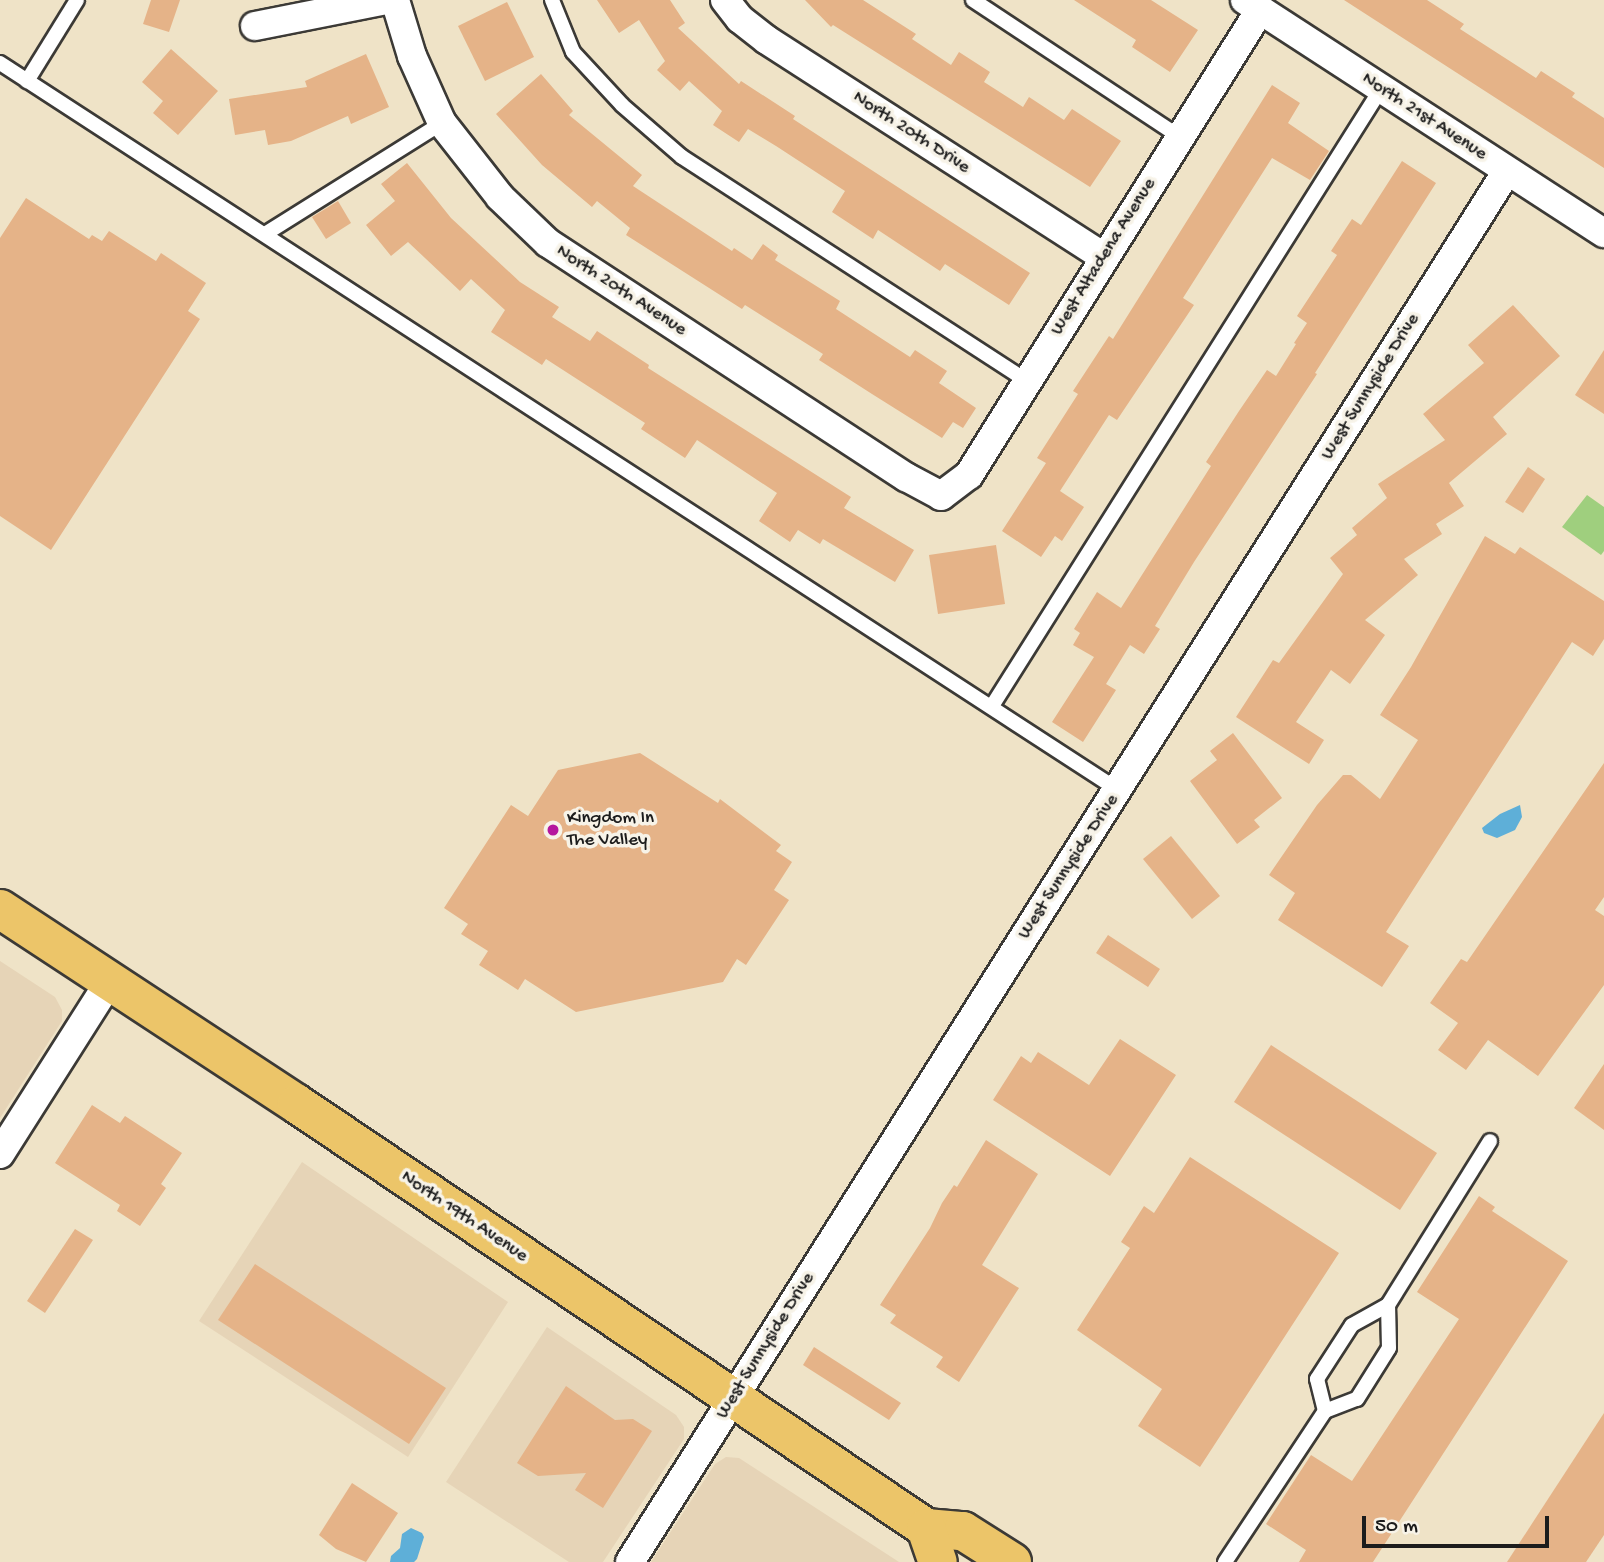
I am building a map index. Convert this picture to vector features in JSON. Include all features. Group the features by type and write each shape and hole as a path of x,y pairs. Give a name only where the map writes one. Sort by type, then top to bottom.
{"main road":[{"name":"North 19th Avenue","path":"0,909 732,1399 932,1545 963,1531 1012,1562"}],"street":[{"path":"255,26 386,0"},
{"name":"North 20th Avenue","path":"395,0 412,56 442,123 500,197 548,243 906,477 940,496"},
{"name":"North 20th Drive","path":"725,0 740,19 767,40 1104,257"},
{"name":"West Altadena Avenue","path":"940,496 969,475 1180,136 1253,5"},
{"name":"North 21st Avenue","path":"1253,5 1604,233"},
{"name":"West Sunnyside Drive","path":"630,1562 1507,171"},
{"path":"0,1154 110,981"}],"lane":[{"path":"27,81 77,0"},
{"path":"552,0 573,52 622,105 682,157 1027,381"},
{"path":"973,0 1180,136"},
{"path":"0,63 1118,790"},
{"path":"992,706 1381,89"},
{"path":"265,233 442,123"},
{"path":"1325,1411 1317,1379 1352,1325 1388,1305 1490,1141"},
{"path":"1226,1562 1325,1411 1357,1399 1389,1348 1388,1305"}],"shaded area":[{"path":"0,961 55,997 62,1010 62,1021 0,1118"},
{"path":"302,1162 508,1302 408,1457 199,1321"},
{"path":"547,1327 676,1415 684,1427 684,1439 603,1562 569,1562 446,1482"},
{"path":"726,1457 739,1458 899,1562 651,1562 715,1464"}],"green space":[{"path":"1587,495 1604,507 1604,551 1601,555 1562,527"}],"water":[{"path":"1520,805 1522,817 1515,830 1497,838 1484,833 1482,828 1500,814"},
{"path":"411,1528 422,1533 424,1537 417,1559 414,1562 390,1562 391,1556 400,1548 402,1534"}],"building":[{"path":"151,0 180,0 169,32 143,24"},
{"path":"597,0 670,0 685,23 678,28 739,84 741,81 795,116 793,119 1030,273 1009,305 945,264 940,271 878,230 873,239 832,212 845,191 776,146 748,129 739,142 713,125 722,111 689,81 680,91 657,70 665,61 639,20 619,33"},
{"path":"805,0 863,0 916,34 912,39 951,65 959,52 990,72 984,82 1023,107 1029,97 1064,120 1072,109 1121,141 1090,187 833,25 831,27"},
{"path":"1074,0 1151,0 1198,30 1170,72 1132,47 1136,40"},
{"path":"1344,0 1427,0 1464,24 1460,29 1536,78 1541,71 1575,93 1572,97 1604,118 1604,168"},
{"path":"507,2 534,57 485,81 458,26"},
{"path":"171,49 218,91 178,135 153,113 163,101 142,82"},
{"path":"366,54 389,107 351,124 348,116 291,141 268,145 265,130 235,135 229,99 307,87 305,81"},
{"path":"541,74 573,111 569,115 642,175 633,186 732,251 734,248 752,260 763,244 778,255 775,260 840,301 836,309 910,357 915,350 947,371 939,383 976,408 963,428 953,422 942,438 819,360 823,354 745,305 742,309 626,235 630,228 597,201 592,207 542,165 496,114"},
{"path":"1272,85 1300,103 1288,123 1329,151 1310,180 1272,158 1183,298 1194,305 1117,420 1109,415 1060,491 1084,507 1062,541 1055,536 1041,557 1002,531 1046,463 1037,458 1078,394 1073,391 1109,336 1113,339"},
{"path":"1402,161 1436,183 1315,373 1317,374 1194,562 1155,626 1160,629 1144,654 1130,645 1106,684 1116,690 1083,742 1052,722 1094,657 1073,645 1080,633 1074,629 1097,592 1121,608 1211,466 1206,462 1239,411 1267,370 1276,376 1296,344 1294,343 1307,323 1297,316 1337,255 1331,251 1352,219 1361,225"},
{"path":"407,163 451,218 520,282 559,307 552,317 590,341 597,331 649,365 648,368 851,497 844,508 914,550 895,582 823,539 820,544 798,530 790,542 759,521 777,493 697,440 685,458 641,429 645,423 546,359 542,365 491,332 505,310 471,279 460,291 408,242 391,256 366,225 395,201 381,184"},
{"path":"26,198 89,239 92,235 102,241 109,231 156,261 161,253 206,283 188,311 200,319 51,550 0,516 0,238"},
{"path":"338,201 351,223 326,239 312,217"},
{"path":"1513,305 1560,356 1493,417 1507,434 1449,483 1464,506 1436,524 1442,534 1404,559 1418,575 1365,620 1385,635 1350,684 1331,670 1296,722 1324,740 1309,764 1236,717 1273,660 1279,663 1343,574 1330,558 1357,535 1352,528 1387,498 1378,484 1445,440 1423,414 1484,363 1468,345"},
{"path":"1604,350 1604,414 1575,395"},
{"path":"1528,467 1545,479 1523,513 1505,502"},
{"path":"1485,536 1515,554 1520,547 1604,601 1604,639 1593,656 1572,642 1386,932 1409,946 1382,987 1278,920 1295,893 1269,875 1317,805 1343,775 1351,775 1380,799 1418,740 1380,715 1411,667"},
{"path":"996,545 1005,604 938,614 929,555"},
{"path":"1233,733 1282,798 1254,820 1260,827 1237,844 1190,781 1217,760 1210,751"},
{"path":"640,753 718,803 720,799 781,845 776,851 792,862 774,890 789,900 746,965 737,959 723,982 576,1012 525,979 518,990 479,965 488,951 461,934 468,924 444,908 511,805 528,816 558,770"},
{"path":"1604,763 1604,897 1595,910 1604,916 1604,985 1538,1076 1488,1040 1466,1070 1438,1050 1458,1023 1430,1003 1461,959 1467,962"},
{"path":"1171,836 1220,896 1192,919 1143,859"},
{"path":"1108,935 1160,969 1148,987 1096,953"},
{"path":"1120,1039 1176,1075 1110,1176 993,1100 1021,1056 1031,1063 1038,1052 1089,1085"},
{"path":"1271,1045 1437,1153 1400,1210 1234,1102"},
{"path":"1604,1064 1604,1130 1574,1108"},
{"path":"92,1105 120,1123 125,1116 182,1153 161,1184 166,1188 140,1226 117,1211 120,1205 55,1163"},
{"path":"986,1140 1038,1174 982,1265 1019,1288 959,1382 936,1367 943,1357 890,1323 896,1315 880,1305 930,1228 942,1203 954,1185 957,1187"},
{"path":"1190,1157 1339,1253 1200,1467 1138,1426 1162,1389 1077,1330 1130,1248 1121,1242 1144,1206 1154,1213"},
{"path":"1479,1196 1495,1207 1492,1211 1568,1261 1373,1562 1299,1562 1306,1550 1266,1524 1311,1455 1352,1481 1459,1319 1417,1292"},
{"path":"75,1229 93,1240 45,1313 27,1301"},
{"path":"255,1264 446,1388 409,1444 218,1320"},
{"path":"814,1347 901,1403 889,1420 803,1365"},
{"path":"566,1386 615,1420 633,1419 652,1431 603,1508 575,1490 586,1473 538,1476 517,1463"},
{"path":"1604,1413 1604,1535 1586,1562 1507,1562"},
{"path":"352,1483 398,1513 366,1562 336,1549 319,1535"}],"place":[{"name":"Kingdom In The Valley","path":"553,830"}]}
